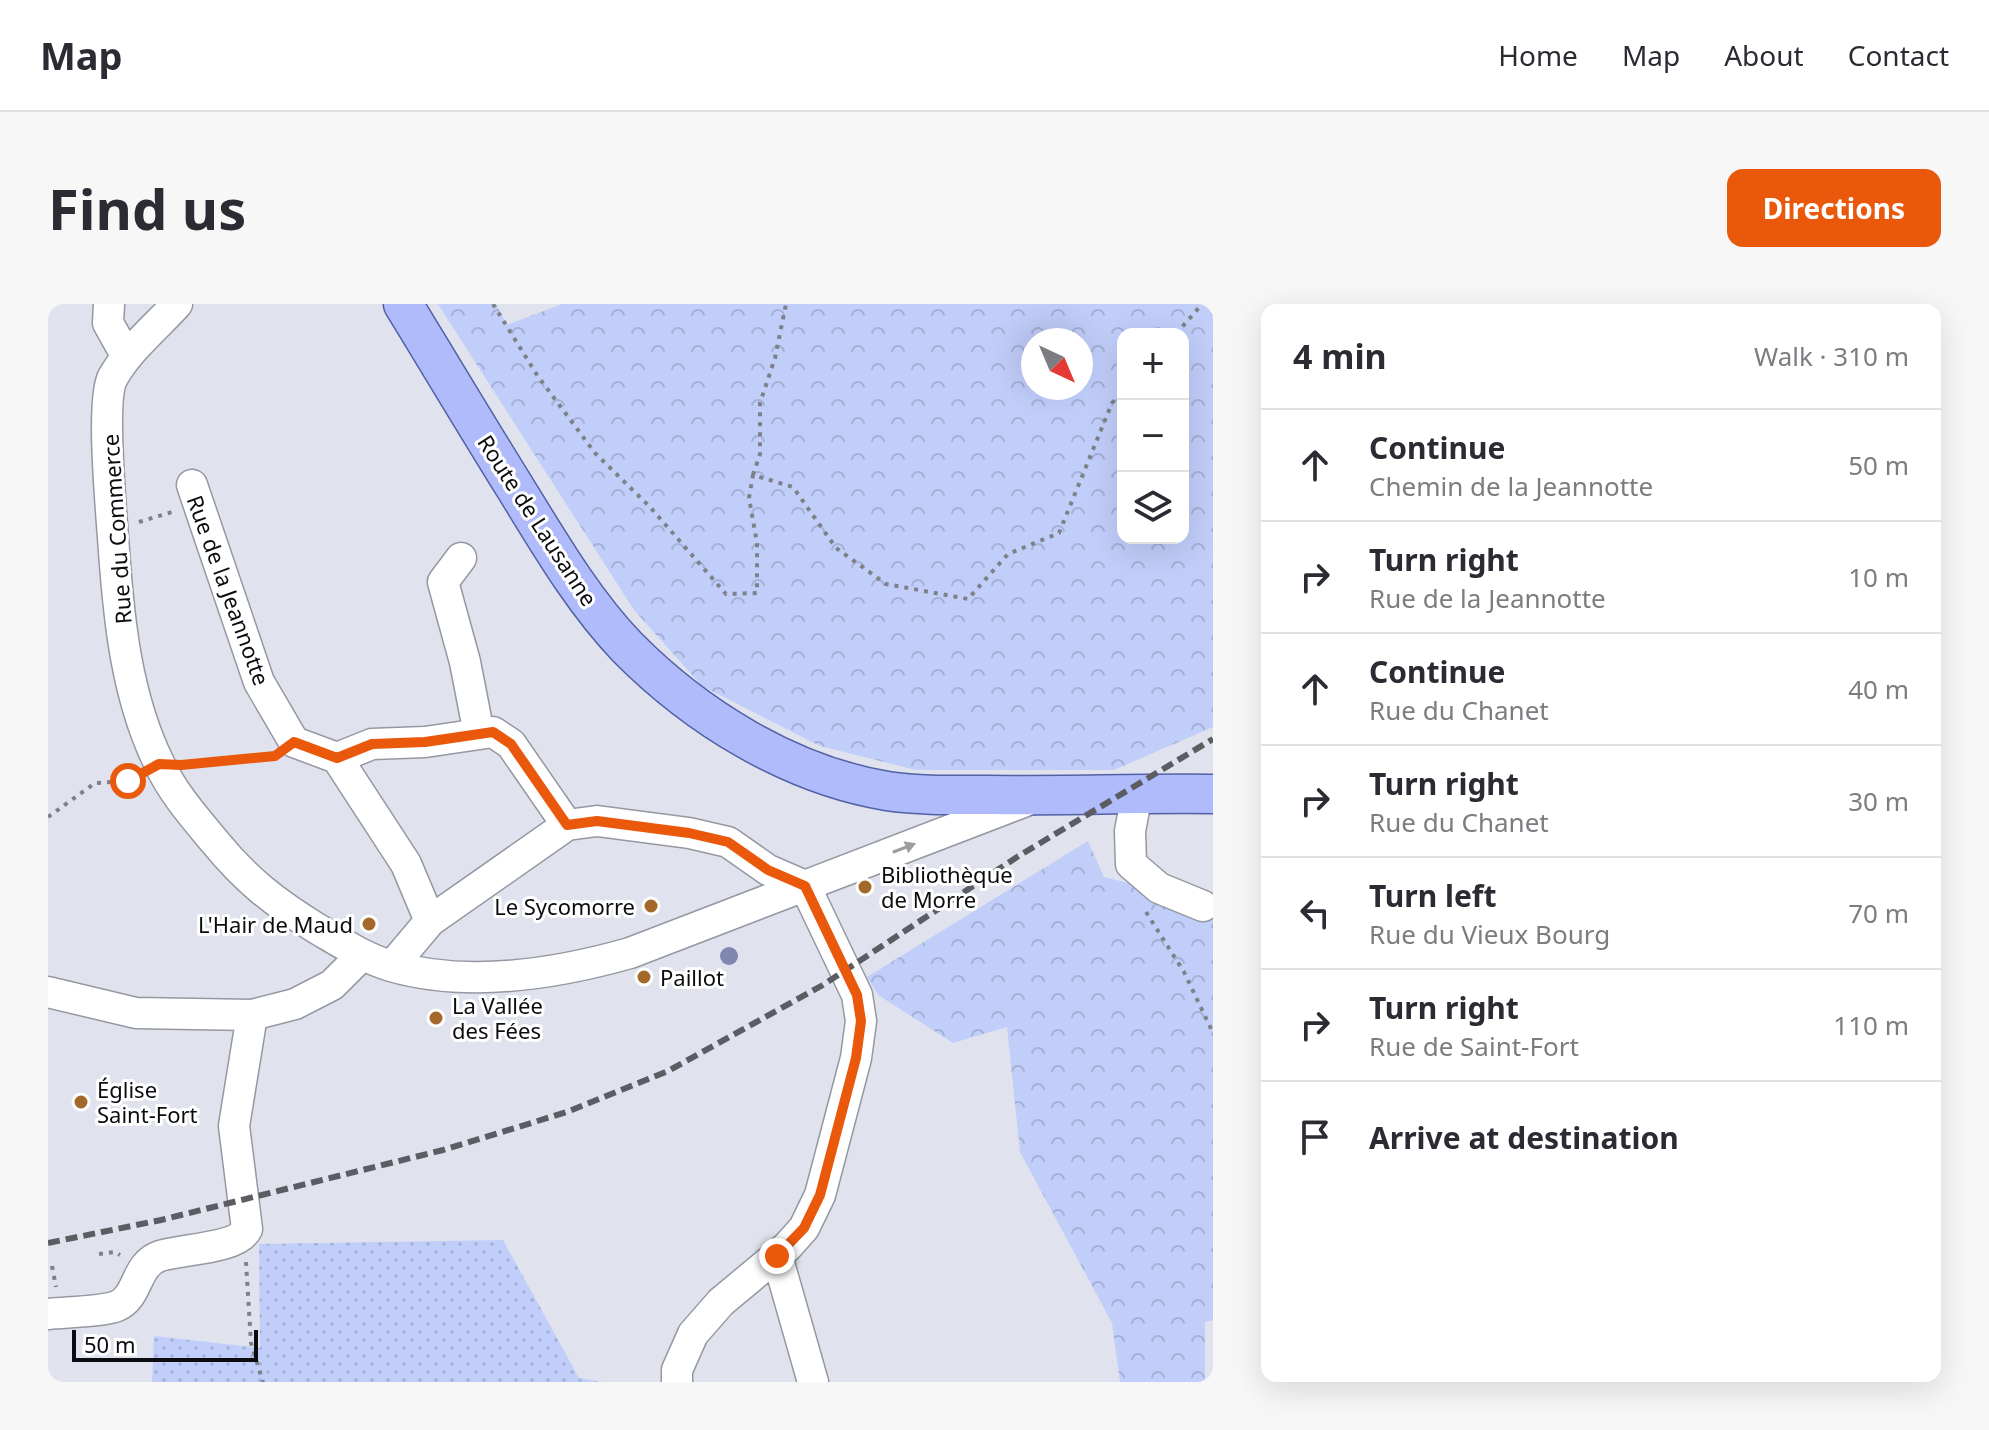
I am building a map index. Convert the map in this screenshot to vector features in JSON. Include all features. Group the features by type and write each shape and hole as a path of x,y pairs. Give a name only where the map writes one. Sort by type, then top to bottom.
{"main road":[{"name":"Route de Lausanne","path":"403,304 553,550 587,600 625,645 688,701 739,733 789,761 857,784 889,791 927,795 1213,794"}],"street":[{"path":"109,304 108,323 127,357"},
{"name":"Rue du Commerce","path":"177,304 127,357 112,378 108,390 119,612 137,703 159,764 191,813 231,862 274,902 362,955 392,966 444,975 495,976 573,968 630,953 1038,796"},
{"name":"Rue de la Jeannotte","path":"195,495 259,682 294,742"},
{"path":"461,558 443,582 465,662 479,734"},
{"path":"337,758 372,744 425,742 493,732 511,744 567,825"},
{"path":"294,742 337,758 406,864 430,921"},
{"path":"1137,794 1130,831 1131,864 1159,888 1203,906"},
{"path":"392,966 430,921 567,825 597,821 689,833 728,842 768,870 805,886 857,995 861,1021 856,1058 820,1195 804,1228 777,1256 721,1302 693,1334 677,1370 677,1382"},
{"path":"48,992 136,1013 252,1015 295,1004 332,985 362,955"},
{"path":"52,1300 117,1306 130,1296 141,1269 157,1256 233,1242 244,1235 247,1229 234,1126 252,1015"},
{"path":"777,1256 813,1382"}],"path":[{"path":"493,304 537,375 595,453 650,507 726,594 757,593 757,543 749,498 760,454 760,403 775,358 786,304"},
{"path":"1181,328 1202,304"},
{"path":"753,475 793,487 836,548 886,584 968,599 1008,554 1059,533 1112,403 1117,398"},
{"path":"113,530 195,495"},
{"path":"48,817 95,783 128,781 159,764 181,765 275,756 294,742"},
{"path":"1131,864 1141,905 1184,972 1213,1033"},
{"path":"244,1235 251,1343 263,1382"},
{"path":"99,1254 115,1252"},
{"path":"52,1266 52,1300"}],"green space":[{"path":"438,304 496,304 507,325 562,304 1213,304 1213,727 1114,770 916,770 820,746 702,686 634,610"},
{"path":"1088,841 1104,877 1213,904 1213,1320 1205,1322 1205,1382 1120,1382 1112,1323 1020,1152 1007,1027 953,1043 878,995 867,977"},
{"path":"503,1240 579,1378 602,1382 152,1382 154,1336 260,1348 259,1244"}],"railway":[{"path":"48,1243 161,1220 443,1150 567,1112 668,1071 823,985 1017,857 1213,739"}],"place":[{"name":"Bibliothèque de Morre","path":"865,887"},
{"name":"Le Sycomorre","path":"651,906"},
{"name":"L'Hair de Maud","path":"369,924"},
{"name":"Paillot","path":"644,977"},
{"name":"La Vallée des Fées","path":"436,1018"},
{"name":"Église Saint-Fort","path":"81,1102"}],"route":[{"path":"128,781 159,764 181,765 275,756 294,742 337,758 372,744 425,742 493,732 511,744 567,825 597,821 689,833 728,842 768,870 805,886 857,995 861,1021 856,1058 820,1195 804,1228 777,1256"}]}
